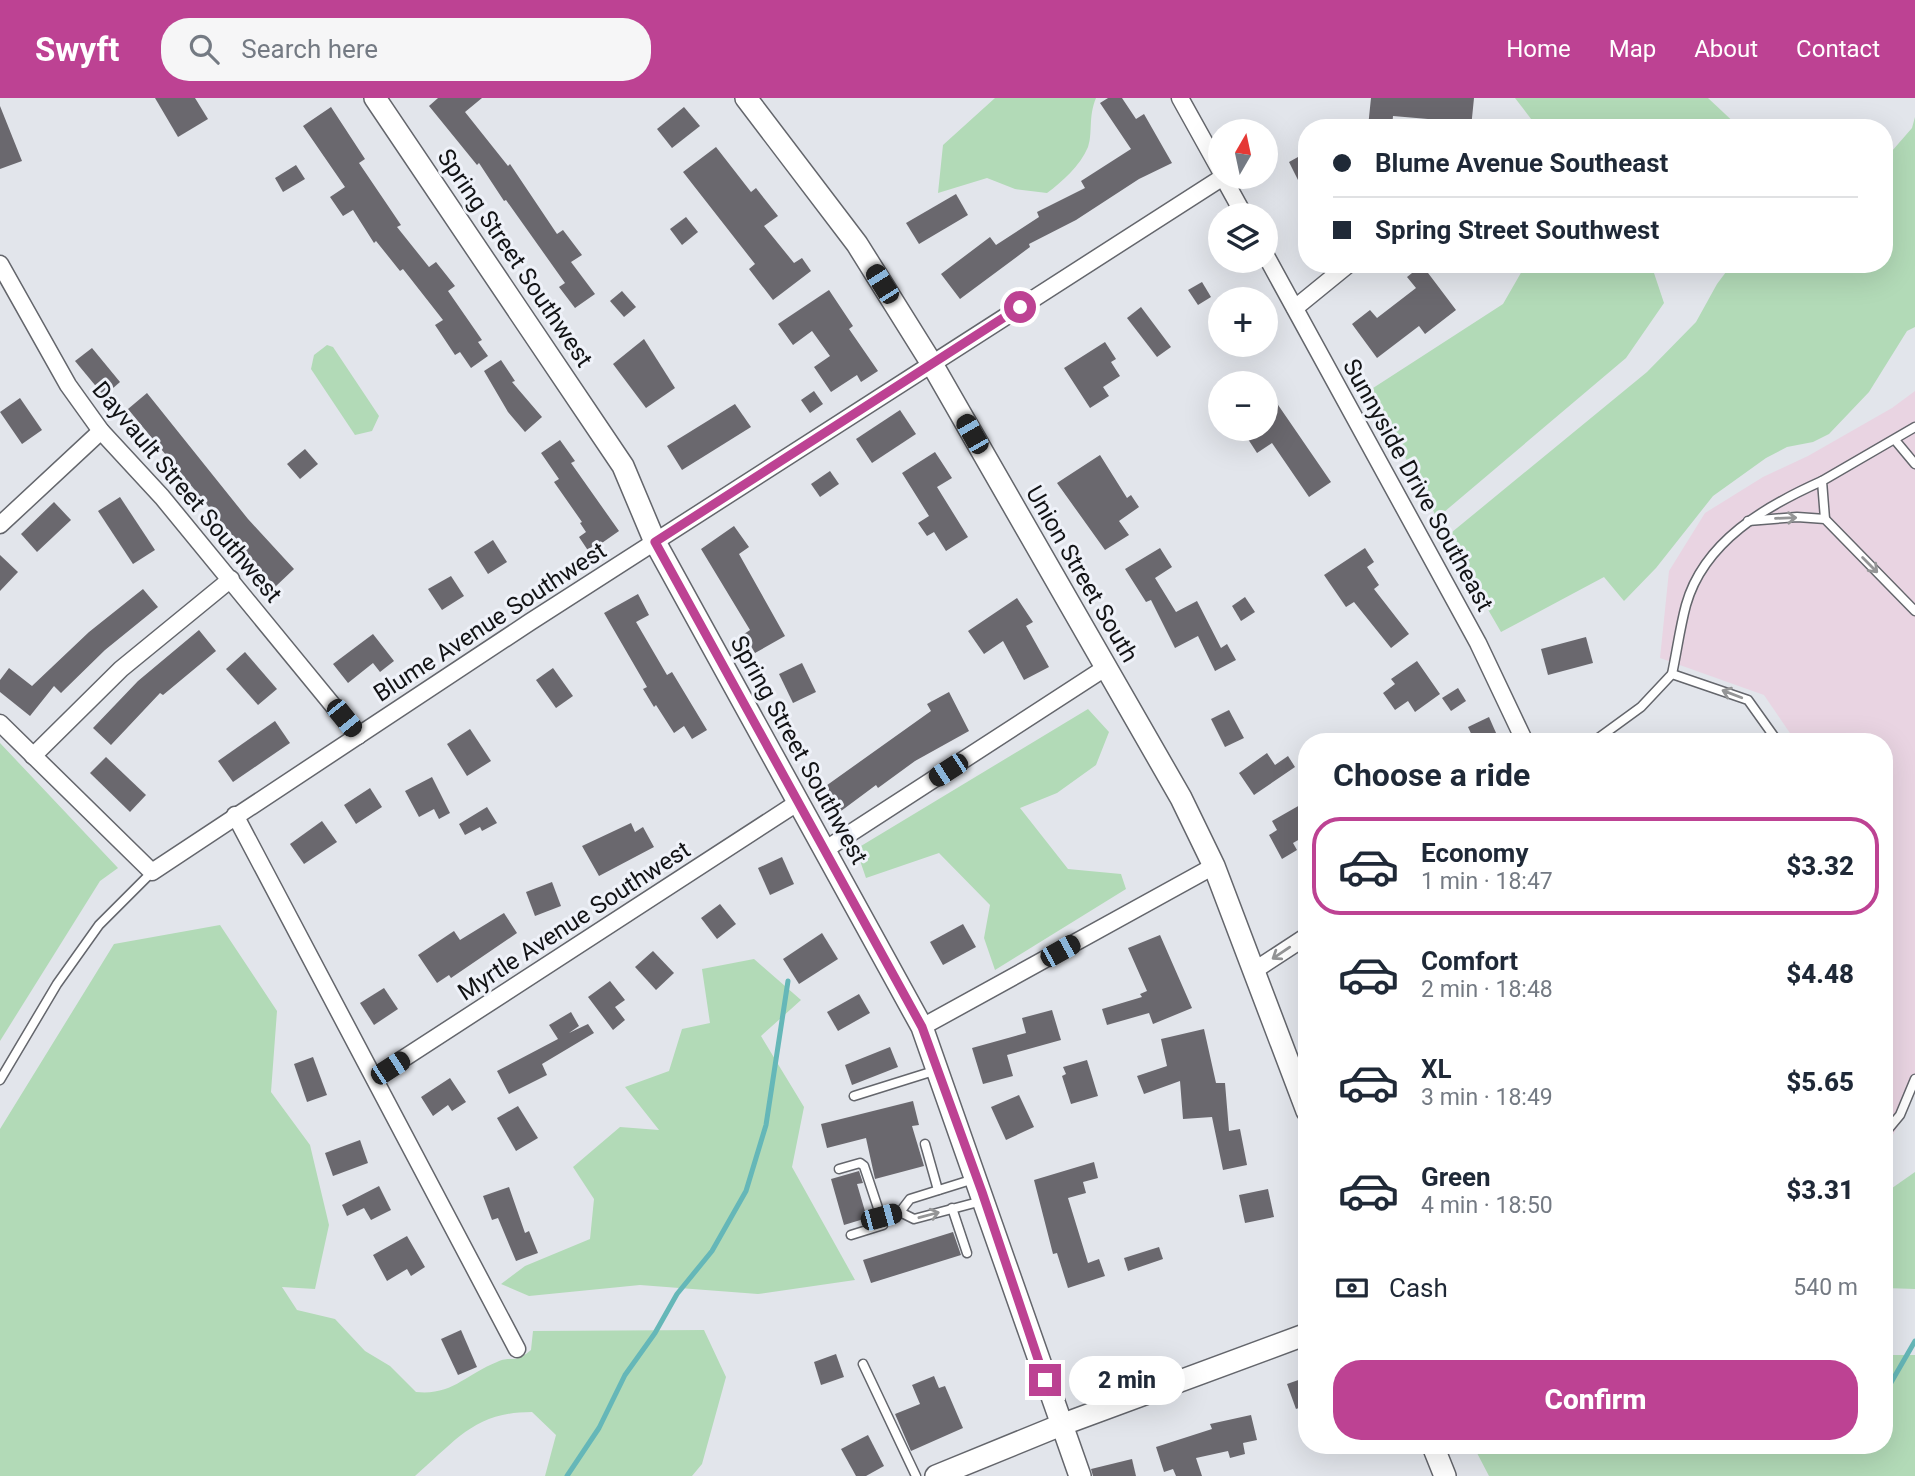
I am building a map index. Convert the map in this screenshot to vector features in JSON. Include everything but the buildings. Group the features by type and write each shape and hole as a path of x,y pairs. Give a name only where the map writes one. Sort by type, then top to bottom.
{"street":[{"name":"Spring Street Southwest","path":"375,98 623,466 655,542 922,1027 1080,1476"},
{"name":"Union Street South","path":"746,98 850,234 932,364 1181,799 1214,866 1298,1087"},
{"path":"1180,98 1208,148"},
{"name":"Blume Avenue Southwest","path":"152,872 235,815 655,542 1208,187"},
{"name":"Dayvault Street Southwest","path":"0,264 68,385 101,431 162,497 358,736"},
{"name":"Sunnyside Drive Southeast","path":"1276,273 1478,643 1521,733"},
{"path":"1295,308 1338,273"},
{"path":"0,525 101,431"},
{"path":"33,756 121,669 231,579"},
{"path":"823,851 1105,668"},
{"path":"0,723 152,872"},
{"name":"Myrtle Avenue Southwest","path":"375,1077 797,803"},
{"path":"235,815 517,1349"},
{"path":"922,1027 1214,866"},
{"path":"1255,970 1298,942"},
{"path":"936,1476 1061,1425 1298,1337"},
{"path":"1436,1454 1445,1476"}],"lane":[{"path":"1605,733 1641,707 1672,674 1686,603 1703,568 1748,521 1761,510 1822,481 1915,427"},
{"path":"1895,440 1915,464"},
{"path":"1822,481 1825,519 1915,611"},
{"path":"1748,521 1797,517 1825,519"},
{"path":"1672,674 1748,701 1771,733"},
{"name":"Blume Avenue Southwest","path":"0,1080 57,984 99,925 152,872"},
{"path":"855,1096 937,1070"},
{"path":"1893,1123 1900,1115 1915,1079"},
{"path":"925,1144 938,1190"},
{"path":"839,1169 860,1163 864,1166 883,1225 851,1234"},
{"path":"881,1217 900,1212 910,1199 976,1178"},
{"path":"900,1212 914,1219 985,1200"},
{"path":"952,1208 967,1253"},
{"path":"863,1364 916,1476"}],"shaded area":[{"path":"1915,391 1915,1092 1893,1135 1893,733 1790,733 1764,695 1660,658 1669,571 1705,513 1763,477 1808,456 1892,408"}],"green space":[{"path":"995,98 1096,98 1085,154 1070,173 1047,193 1015,189 987,178 938,193 943,145"},
{"path":"1515,98 1708,98 1730,119 1531,119"},
{"path":"1915,117 1915,327 1907,331 1869,392 1829,434 1813,442 1787,447 1766,458 1713,496 1656,568 1624,601 1604,577 1501,632 1446,537 1647,372 1696,322 1725,273 1893,273 1893,150 1912,128"},
{"path":"1521,273 1654,273 1664,303 1626,358 1437,518 1370,390 1503,304"},
{"path":"327,345 333,347 379,416 372,431 355,435 311,369 314,355"},
{"path":"1088,709 1109,732 1096,765 1057,793 1020,808 1068,869 1121,874 1126,889 995,970 984,938 990,905 939,853 866,878 856,849"},
{"path":"0,743 118,868 100,881 0,1041"},
{"path":"220,925 277,1011 271,1092 310,1145 329,1225 315,1289 282,1287 297,1310 335,1319 365,1351 390,1366 416,1392 439,1391 497,1362 517,1359 531,1350 533,1331 704,1330 726,1377 702,1464 692,1476 545,1476 556,1435 532,1412 512,1413 480,1423 455,1440 415,1476 0,1476 0,1129 114,944"},
{"path":"754,959 801,1000 761,1036 804,1107 792,1167 855,1280 758,1294 640,1285 529,1296 501,1284 525,1266 590,1239 594,1199 573,1167 620,1127 659,1130 625,1087 669,1071 682,1029 710,1023 702,969"},
{"path":"1915,1172 1915,1289 1893,1288 1893,1187"},
{"path":"1893,1355 1915,1355 1915,1476 1489,1476 1478,1454 1893,1454"}],"waterway":[{"path":"567,1476 599,1428 625,1375 655,1333 677,1294 712,1251 746,1191 766,1125 788,981"},
{"path":"1893,1379 1915,1341"}],"route":[{"path":"1020,307 655,542 922,1027 982,1192 1045,1380"}]}
